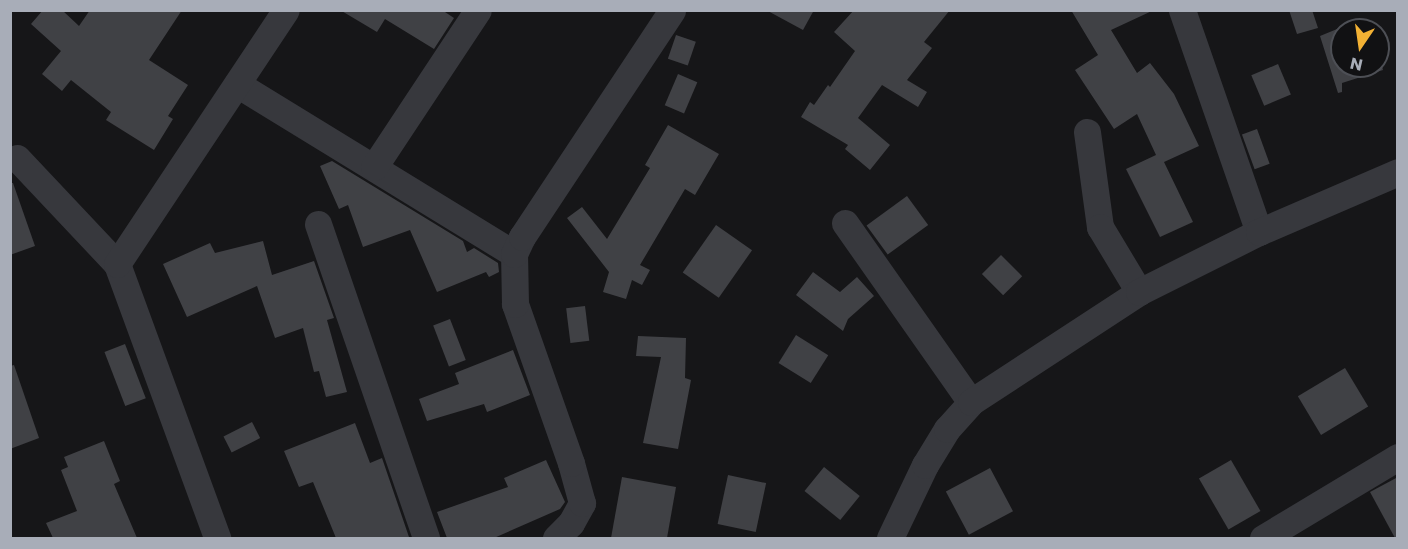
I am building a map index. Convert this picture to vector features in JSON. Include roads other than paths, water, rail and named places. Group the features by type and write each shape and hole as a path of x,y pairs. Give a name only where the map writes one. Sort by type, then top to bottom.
{"street":[{"path":"117,264 286,10"},
{"path":"374,167 478,10"},
{"path":"556,538 571,523 582,503 571,463 515,304 514,254 522,237 672,10"},
{"path":"1182,10 1259,232"},
{"path":"237,84 514,254"},
{"path":"1087,132 1100,227 1139,292"},
{"path":"17,158 117,264 217,538"},
{"path":"890,538 925,465 947,429 971,402 1139,292 1259,232 1398,172"},
{"path":"845,223 971,402"},
{"path":"318,224 426,538"},
{"path":"1263,538 1398,457"}]}
